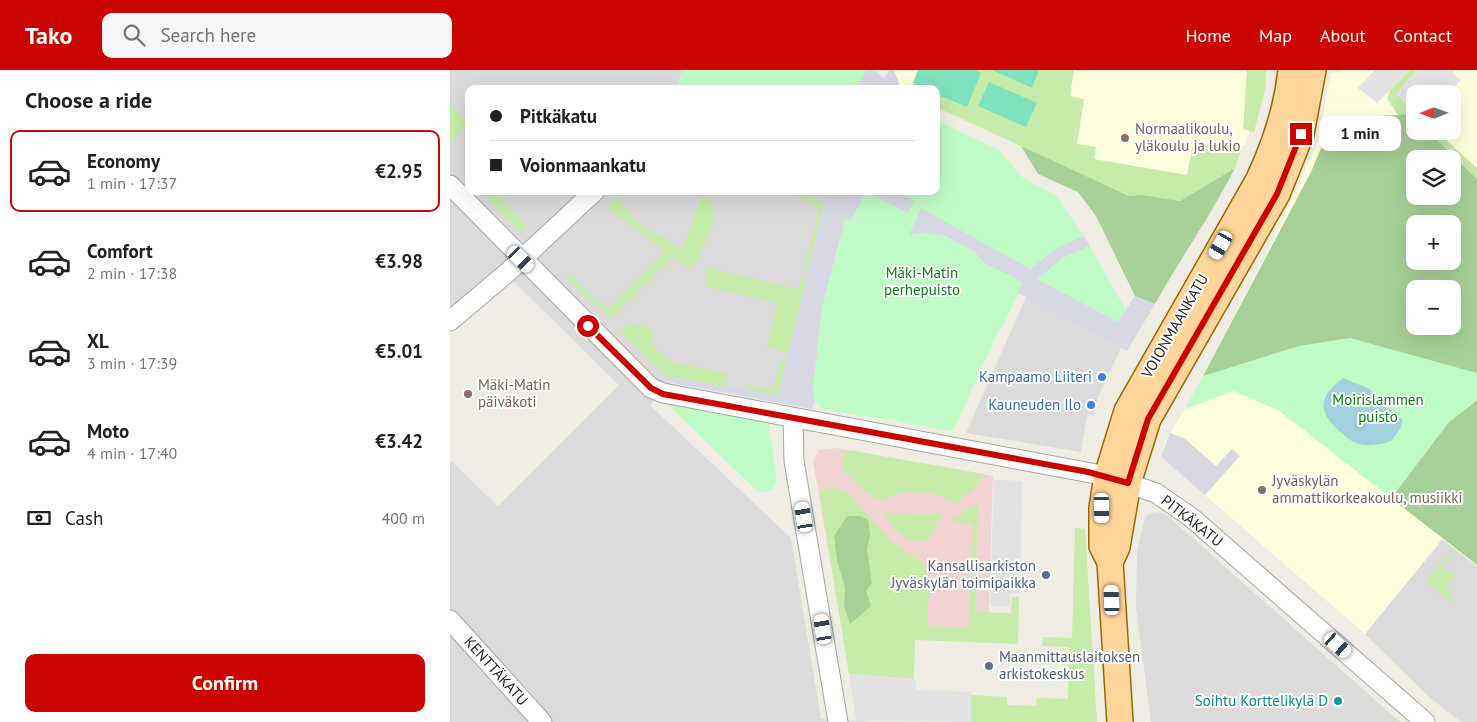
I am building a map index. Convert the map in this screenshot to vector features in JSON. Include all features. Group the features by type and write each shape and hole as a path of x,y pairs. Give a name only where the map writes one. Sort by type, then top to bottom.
{"main road":[{"name":"VOIONMAANKATU","path":"1120,722 1110,562 1117,548 1118,479 1127,411 1258,181 1270,154 1286,105 1291,70"},
{"name":"VOIONMAANKATU","path":"1118,479 1148,419 1277,194 1301,134 1313,70"}],"street":[{"name":"PITKÄKATU","path":"450,185 521,259 651,388 663,394 1118,479 1161,495 1192,518 1425,722"},
{"path":"450,321 591,195"},
{"path":"793,418 794,460 838,722"},
{"name":"KENTTÄKATU","path":"450,620 542,722"}],"shaded area":[{"path":"450,70 683,70 677,85 465,85 465,195 808,195 825,203 778,396 677,379 650,405 791,538 821,719 874,722 450,722 450,460 498,506 619,385 509,277 450,326"},
{"path":"866,70 874,70 884,78 890,70 894,70 899,84 899,85 858,85"},
{"name":"Normaalikoulu, yläkoulu ja lukio","path":"894,70 1255,70 1249,133 1235,168 1180,201 940,109 940,85 900,85"},
{"path":"1341,70 1477,70 1477,566 1442,539 1365,634 1161,457 1170,433 1185,409 1206,399 1203,376 1271,245 1318,142 1331,74"},
{"path":"1375,70 1410,70 1377,103 1358,88"},
{"path":"1417,70 1454,70 1452,73 1461,80 1456,85 1406,85 1406,103 1396,94"},
{"path":"808,195 864,195 851,220 845,220 822,308 813,388 815,401 812,409 672,383 677,379 778,395 825,203"},
{"path":"872,195 903,195 914,200 908,213"},
{"path":"921,208 1030,269 1057,248 1084,236 1090,246 1064,257 1037,279 1118,322 1135,296 1155,304 1127,351 1018,293 1023,282 984,263 975,252 946,236 922,233 909,235"},
{"path":"1026,297 1121,348 1098,397 1094,415 1087,415 1081,452 966,433"},
{"path":"1170,433 1184,438 1216,466 1232,449 1240,456 1205,495 1161,457"},
{"path":"836,448 993,476 988,634 842,630 813,461 819,450"},
{"path":"994,480 1022,481 1020,593 1010,594 1010,606 990,606"},
{"path":"1154,512 1163,513 1171,519 1400,722 1151,722 1136,608 1137,552 1145,517"},
{"path":"1443,539 1477,566 1477,722 1461,722 1429,697 1365,634"},
{"path":"849,674 916,679 916,690 971,692 971,722 856,721"}],"green space":[{"path":"683,70 866,70 858,85 677,85"},
{"path":"918,70 975,70 981,73 967,107 940,96 940,85 917,85 913,83"},
{"path":"919,70 1074,70 1070,96 1084,99 1077,144 1096,147 1094,159 1187,175 1193,144 1226,149 1227,142 1243,146 1235,168 1180,201 1142,195 1129,196 940,109 940,85 912,85"},
{"path":"992,70 1039,70 1032,88"},
{"path":"1247,70 1266,70 1266,86 1254,132 1243,129"},
{"path":"1410,70 1417,70 1396,94 1406,103 1406,115 1399,116 1387,99 1390,90"},
{"path":"989,82 1037,103 1026,127 978,106"},
{"path":"450,104 465,119 465,127 450,144"},
{"path":"1406,114 1406,140 1437,140 1447,150 1406,150 1406,205 1461,205 1461,163 1477,179 1477,373 1203,376 1311,172 1331,124 1367,117"},
{"name":"Mäki-Matin perhepuisto","path":"940,122 999,150 1023,178 1055,195 1084,236 1126,310 1118,323 1037,279 1025,278 953,431 899,422 894,419 880,419 822,409 815,401 813,388 822,308 852,195 940,195"},
{"path":"1437,140 1446,140 1457,150 1447,150"},
{"path":"1021,146 1129,196 1142,195 1180,201 1235,168 1155,304 1135,296 1096,216 1078,192 1038,174"},
{"path":"1461,154 1477,168 1477,179 1461,163"},
{"path":"488,195 497,195 527,227 521,233 486,197"},
{"path":"702,195 704,195 710,199 715,218 698,260 689,269 673,257 610,319 566,277 569,274 607,310 665,251 606,207 617,197 643,227 682,249"},
{"path":"794,195 825,195 809,269 804,269 819,208"},
{"path":"708,268 799,289 802,277 807,278 788,353 767,347 777,303 704,286"},
{"path":"629,323 653,329 652,345 671,362 727,373 726,387 666,376 620,332"},
{"name":"Moirislammen puisto","path":"1350,338 1477,373 1477,400 1448,423 1391,498 1278,410 1233,391 1185,409 1203,376 1299,346"},
{"path":"781,361 786,362 778,396 747,391 748,386 773,391"},
{"path":"1477,400 1477,565 1391,498 1448,423"},
{"path":"666,403 768,419 777,482 772,489 758,492"},
{"path":"844,451 854,451 984,474 972,491 955,504 942,497 920,493 898,494 879,499 875,498 844,473"},
{"path":"836,488 846,491 891,541 925,565 930,584 926,626 969,628 973,523 949,522 978,501 975,612 1011,613 1012,597 1019,597 1018,644 915,640 914,679 849,674 819,489"},
{"path":"883,514 939,514 943,516 936,525 929,540 922,542 909,539 897,531"},
{"path":"847,516 860,516 868,520 870,535 867,549 872,583 866,591 871,606 850,624 844,605 845,588 837,560 834,536"},
{"path":"1075,528 1085,529 1097,722 971,722 971,695 1007,697 1007,705 1036,706 1037,698 1068,699 1069,647 1042,646 1043,637 1072,638"},
{"path":"1448,555 1452,559 1442,567 1446,571 1453,571 1455,576 1445,586 1455,602 1452,603 1426,582"}],"water":[{"path":"1343,378 1370,389 1381,403 1403,420 1400,429 1391,441 1374,445 1356,443 1346,437 1330,422 1324,409 1324,402 1330,390"}],"place":[{"name":"Normaalikoulu, yläkoulu ja lukio","path":"1125,138"},
{"name":"Kampaamo Liiteri","path":"1102,377"},
{"name":"Mäki-Matin päiväkoti","path":"468,394"},
{"name":"Kauneuden Ilo","path":"1091,405"},
{"name":"Jyväskylän ammattikorkeakoulu, musiikki","path":"1262,490"},
{"name":"Kansallisarkiston Jyväskylän toimipaikka","path":"1046,575"},
{"name":"Maanmittauslaitoksen arkistokeskus","path":"989,666"},
{"name":"Soihtu Korttelikylä D","path":"1338,701"}],"route":[{"path":"588,326 651,388 663,394 1088,472 1128,483 1148,419 1277,194 1301,134"}]}
